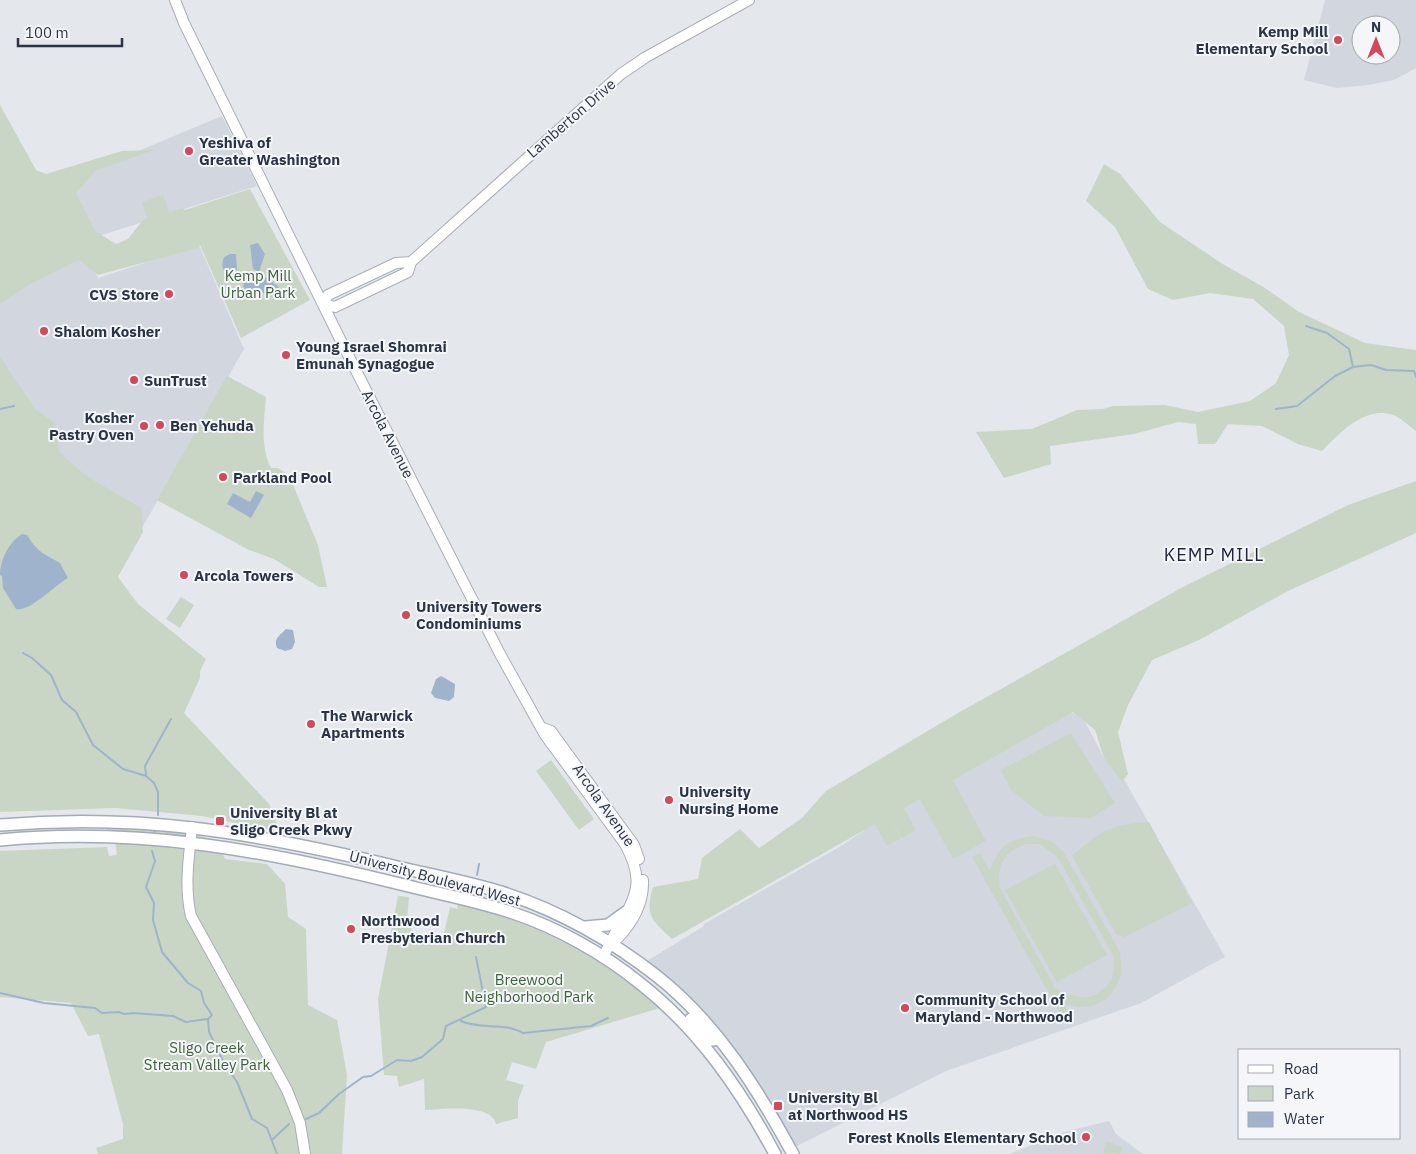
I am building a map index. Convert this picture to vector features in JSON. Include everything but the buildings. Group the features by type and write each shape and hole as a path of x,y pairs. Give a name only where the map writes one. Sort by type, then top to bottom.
{"main road":[{"name":"University Boulevard West","path":"0,825 77,820 192,826 276,839 502,892 556,913 611,943 660,978 683,999 734,1056 756,1089 793,1154"},
{"name":"University Boulevard West","path":"0,840 108,836 190,842 300,860 464,898 514,913 547,927 602,956 653,994 692,1031 716,1060 754,1116 775,1154"},
{"path":"582,928 608,925 626,912"},
{"path":"653,994 666,996 708,1037 712,1040 719,1039"},
{"path":"734,1056 733,1066 747,1089 754,1116"}],"street":[{"name":"Arcola Avenue","path":"176,0 184,23 323,304 500,654 551,743 625,844 636,863 638,882 634,900 602,956"},
{"name":"Lamberton Drive","path":"411,262 396,263 328,295 323,304 335,307 367,294 408,272 411,262 621,74 655,52 749,0"},
{"name":"Arcola Avenue","path":"543,728 551,731 596,790 634,845 642,865 644,883 642,901 619,937 611,943"},
{"path":"192,826 187,879 187,899 191,916 287,1090 300,1123 305,1154"}],"shaded area":[{"name":"Kemp Mill Elementary School","path":"1325,0 1416,0 1416,68 1394,80 1337,88 1304,80"},
{"path":"222,116 257,186 80,242 98,278 199,245 244,349 142,528 57,458 0,370 0,292 52,187"},
{"path":"1069,712 1082,716 1104,758 1125,781 1225,957 1141,1003 946,1071 795,1147 762,1087 720,1029 701,1008 647,961 704,926 704,924 841,846 875,823"},
{"name":"Forest Knolls Elementary School","path":"1109,1121 1116,1134 1143,1154 1009,1154 1064,1132"}],"green space":[{"name":"Kemp Mill Urban Park","path":"0,105 36,170 46,174 122,151 154,150 95,171 76,193 95,231 116,244 128,239 143,220 147,218 142,202 163,195 169,212 182,208 185,210 250,189 310,300 241,338 200,245 198,248 98,275 79,260 32,283 0,304"},
{"path":"1104,164 1120,174 1160,222 1221,263 1265,288 1299,312 1365,343 1416,350 1416,431 1393,415 1373,414 1354,422 1336,436 1322,451 1298,444 1262,426 1228,424 1215,444 1198,444 1196,424 1178,422 1134,434 1050,446 1051,464 1004,478 976,432 1032,429 1077,410 1103,409 1113,406 1165,405 1198,412 1250,401 1276,383 1289,355 1284,326 1253,299 1210,293 1173,300 1148,289 1115,227 1086,201"},
{"path":"0,357 36,410 55,423 59,451 88,477 141,508 143,532 118,577 138,604 206,659 200,671 200,678 184,713 269,804 278,827 283,833 202,816 115,808 0,812"},
{"name":"Parkland Pool","path":"227,376 266,397 264,415 265,451 271,468 278,468 289,475 318,545 327,587 319,587 274,559 249,550 157,500"},
{"path":"1416,481 1416,533 1288,591 1199,640 1152,660 1128,705 1118,732 1128,774 1122,782 1104,758 1095,730 1073,712 953,780 986,841 953,859 920,799 904,808 916,830 902,838 889,816 901,838 887,846 875,824 672,939 655,922 650,911 653,887 698,879 702,858 740,829 759,848 802,818 826,791 958,713 1183,587 1348,505"},
{"path":"181,597 194,605 180,628 166,619"},
{"path":"1071,733 1115,803 1091,818 1044,816 1011,790 1001,770"},
{"path":"551,760 594,819 579,830 536,771"},
{"name":"Sligo Creek Stream Valley Park","path":"97,815 126,818 216,840 225,859 267,864 285,884 288,917 306,929 308,1005 337,1020 347,1075 342,1154 98,1154 96,1148 123,1139 123,1124 99,1034 88,1036 71,1003 0,997 0,851 107,847 109,856 117,855 115,840"},
{"path":"1149,822 1192,903 1124,937 1116,934 1072,856 1091,840 1107,830 1124,825"},
{"path":"1034,836 1051,841 1063,851 1120,952 1122,973 1115,989 1105,1000 1092,1006 1078,1007 1064,1004 1068,1013 1062,1017 972,857 980,853 990,871 993,862 1005,846 1011,842","holes":["1027,844 1039,844 1057,856 1113,955 1114,968 1112,979 1097,994 1086,998 1064,994 1055,988 1000,888 999,873 1003,860 1007,855"]},
{"path":"1055,864 1107,955 1057,982 1005,890"},
{"name":"Breewood Neighborhood Park","path":"398,896 409,897 407,919 412,931 442,942 450,907 458,909 457,904 485,911 513,920 565,943 614,972 660,1008 546,1042 536,1069 512,1062 506,1080 524,1085 518,1101 518,1118 496,1124 492,1117 476,1110 453,1108 425,1110 424,1079 399,1087 397,1076 384,1075 378,999"},
{"path":"1106,1141 1122,1147 1120,1154 1103,1153"}],"water":[{"path":"258,243 265,254 259,272 253,269 250,245"},
{"path":"236,254 237,270 229,276 222,265 224,257"},
{"path":"261,274 279,287 274,296 261,292 247,294 243,286 246,282 256,282 258,275"},
{"name":"Parkland Pool","path":"256,491 264,495 251,518 227,504 233,493 250,502"},
{"path":"22,534 27,535 41,552 60,563 68,578 35,603 22,609 16,609 3,588 0,569 9,547"},
{"path":"286,629 293,630 295,642 292,649 285,651 277,648 276,642"},
{"path":"441,676 455,684 454,697 449,701 435,698 431,693 436,679"}],"waterway":[{"path":"235,273 245,284"},
{"path":"1306,326 1327,333 1349,349 1353,367"},
{"path":"1276,409 1297,406 1335,376 1353,367 1371,365 1386,370 1414,371 1416,377"},
{"path":"0,409 14,406"},
{"path":"23,653 32,658 51,675 62,700 76,712 93,745 123,769 146,776 154,783 158,792 158,815"},
{"path":"146,775 145,766 171,719"},
{"path":"152,851 155,861 146,887 154,903 153,920 162,952 188,983 201,991 204,1003 212,1015 208,1019 209,1032 223,1061 237,1082 252,1119 267,1128 277,1154"},
{"path":"477,875 479,864"},
{"path":"306,1119 319,1113 339,1094 363,1077 371,1076 397,1060 411,1061 422,1057 443,1039 446,1026 486,1007 476,957"},
{"path":"0,993 44,1003 95,1008 102,1013 119,1012 124,1014 173,1016 186,1022 207,1019"},
{"path":"461,1021 468,1024 508,1028 523,1033 591,1026 608,1018"},
{"path":"273,1139 289,1124"}],"place":[{"name":"Kemp Mill Elementary School","path":"1338,40"},
{"name":"Yeshiva of Greater Washington","path":"189,151"},
{"name":"CVS Store","path":"169,294"},
{"name":"Shalom Kosher","path":"44,331"},
{"name":"Young Israel Shomrai Emunah Synagogue","path":"286,355"},
{"name":"SunTrust","path":"134,380"},
{"name":"Ben Yehuda","path":"160,425"},
{"name":"Kosher Pastry Oven","path":"144,426"},
{"name":"Parkland Pool","path":"223,477"},
{"name":"Arcola Towers","path":"184,575"},
{"name":"University Towers Condominiums","path":"406,615"},
{"name":"The Warwick Apartments","path":"311,724"},
{"name":"University Nursing Home","path":"669,800"},
{"name":"University Bl at Sligo Creek Pkwy","path":"220,821"},
{"name":"Northwood Presbyterian Church","path":"351,929"},
{"name":"Community School of Maryland - Northwood","path":"905,1008"},
{"name":"University Bl at Northwood HS","path":"778,1106"},
{"name":"Forest Knolls Elementary School","path":"1086,1137"}],"district":[{"name":"KEMP MILL","path":"1214,554"}]}
